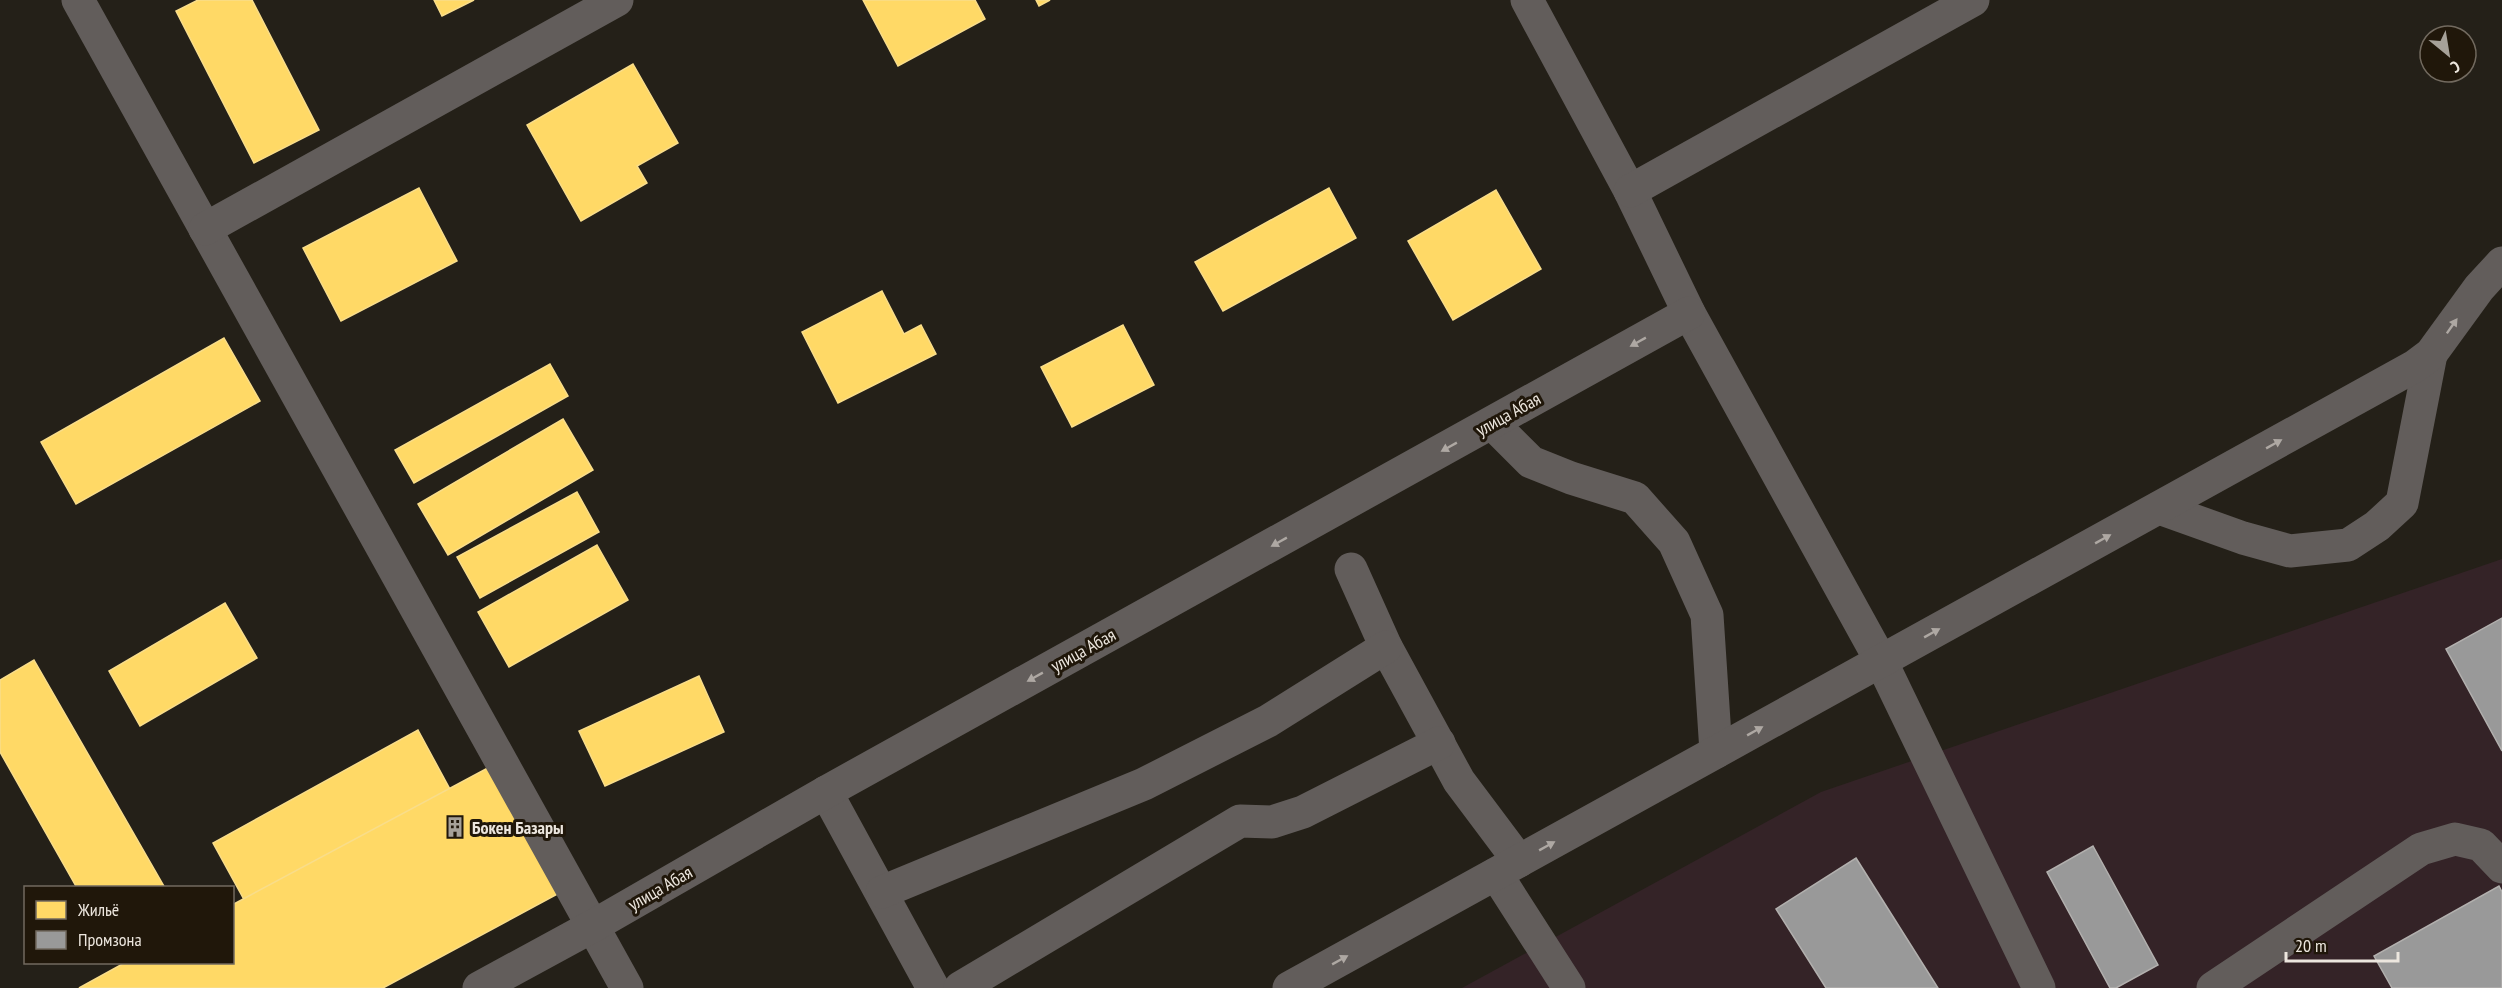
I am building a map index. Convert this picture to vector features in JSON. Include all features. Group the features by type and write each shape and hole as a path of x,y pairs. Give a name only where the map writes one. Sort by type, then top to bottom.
{"street":[{"path":"78,0 627,988"},
{"path":"205,229 617,0"},
{"path":"1527,0 1630,191 1689,314 1881,661 2039,988"},
{"path":"1630,191 1972,0"},
{"path":"1288,988 2415,366 2431,354 2479,288 2502,263"},
{"name":"улица Абая","path":"479,988 593,926 826,792 1689,314"},
{"path":"2159,508 2243,538 2290,551 2348,545 2377,526 2402,503 2431,354"},
{"path":"1492,423 1531,462 1571,478 1635,498 1674,542 1707,615 1716,752"},
{"path":"1351,570 1386,647 1507,868 1569,988"},
{"path":"882,892 1144,784 1268,721 1386,647"},
{"path":"960,988 1240,821 1272,822 1303,812 1439,743"},
{"path":"826,792 933,988"},
{"path":"2212,988 2421,849 2455,839 2481,845 2502,867"}],"shaded area":[{"path":"2502,559 2502,988 1462,988 1821,792"}],"building: Жильё":[{"path":"198,0 252,0 319,130 254,163 176,11"},
{"path":"434,0 474,0 442,16"},
{"path":"863,0 975,0 985,19 898,66"},
{"path":"1036,0 1050,0 1039,6"},
{"path":"633,64 678,143 637,166 647,183 581,221 527,125"},
{"path":"419,188 457,261 341,321 303,248"},
{"path":"1329,188 1356,238 1223,311 1195,262"},
{"path":"1496,190 1541,269 1453,320 1408,241"},
{"path":"882,291 904,334 921,325 936,354 838,403 802,332"},
{"path":"1123,325 1154,385 1072,427 1041,367"},
{"path":"224,338 260,401 76,504 41,442"},
{"path":"550,364 568,396 414,483 395,450"},
{"path":"563,419 593,470 448,555 418,504"},
{"path":"577,492 599,532 480,598 457,557"},
{"path":"597,545 628,600 509,667 478,612"},
{"path":"225,603 257,658 140,726 109,671"},
{"path":"34,660 164,886 76,886 0,752 0,680"},
{"path":"699,676 724,732 605,786 579,731"},
{"path":"418,730 452,793 247,905 213,843"},
{"name":"Бокен Базары","path":"497,763 565,890 383,988 79,988 122,964 234,964 234,904"}],"building: Промзона":[{"path":"2502,618 2502,751 2446,649"},
{"path":"2093,846 2158,965 2116,988 2110,988 2047,872"},
{"path":"1856,858 1938,988 1826,988 1776,909"},
{"path":"2499,886 2502,892 2502,988 2392,988 2374,956"}],"place":[{"name":"Бокен Базары","path":"455,827"}]}
